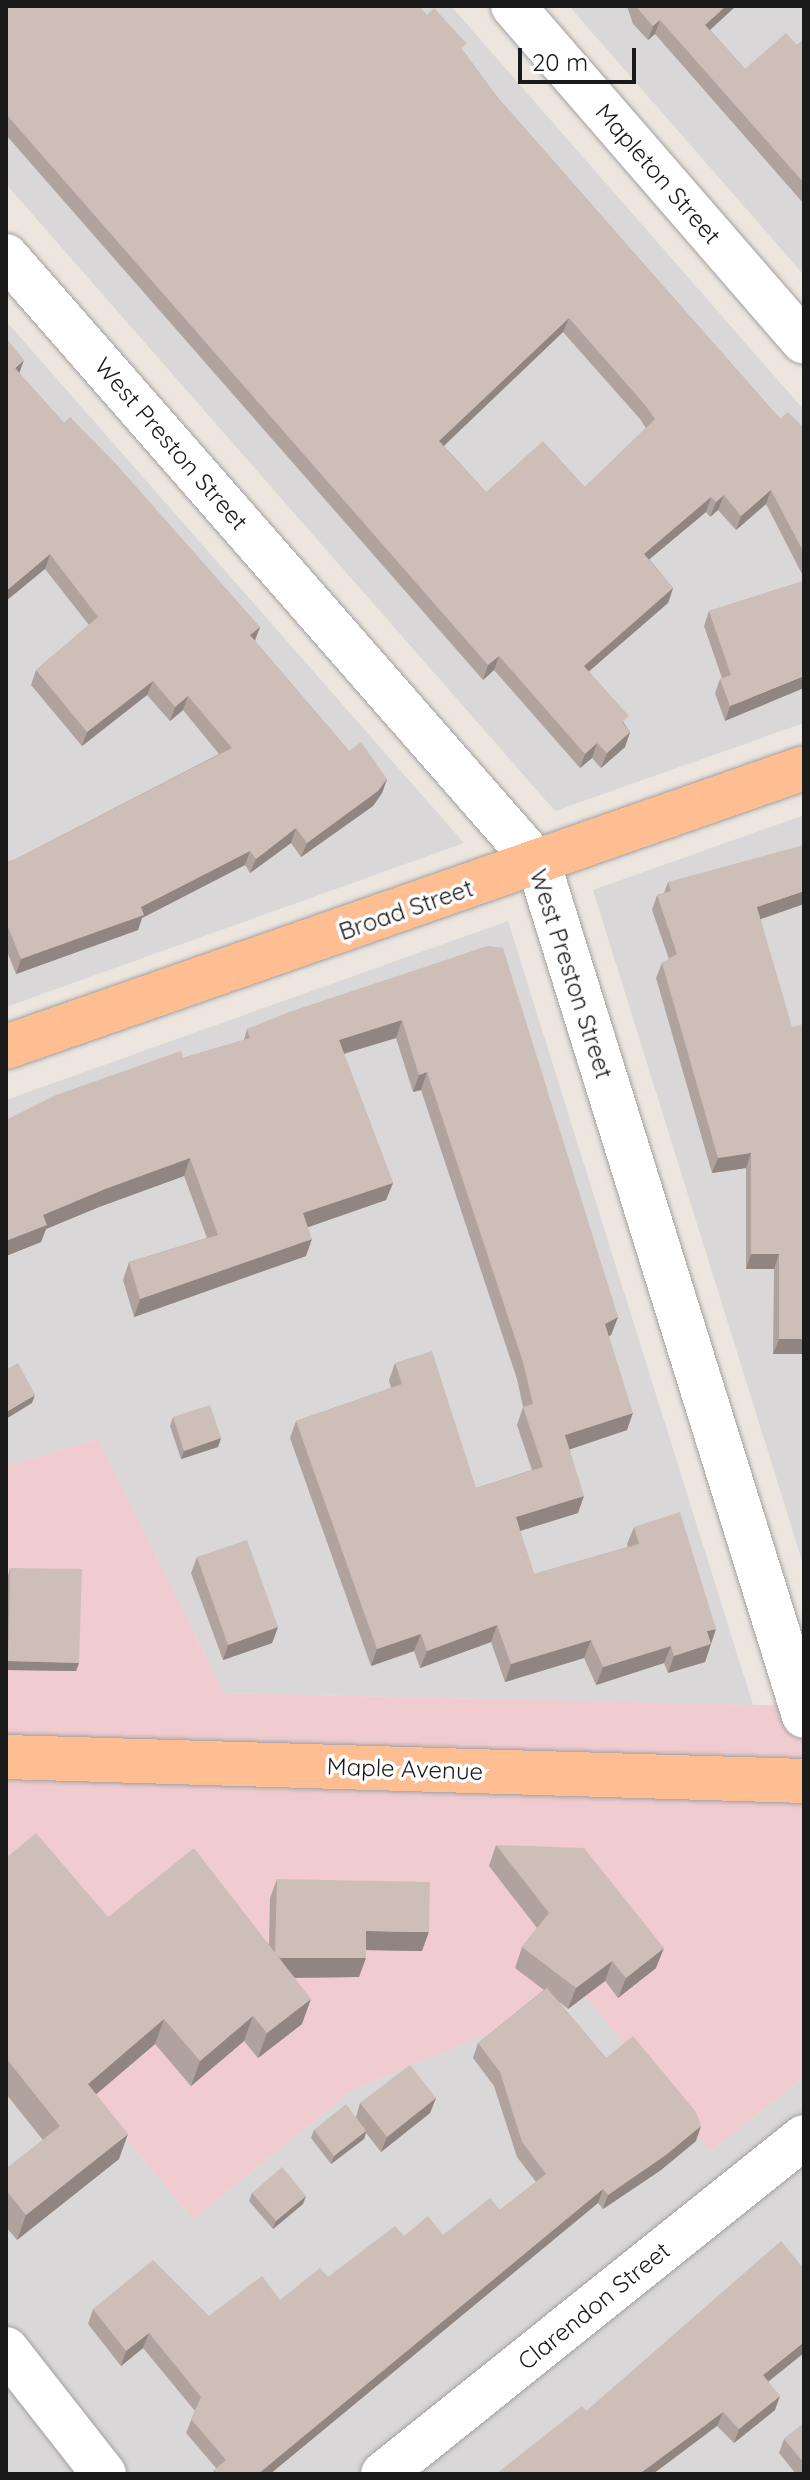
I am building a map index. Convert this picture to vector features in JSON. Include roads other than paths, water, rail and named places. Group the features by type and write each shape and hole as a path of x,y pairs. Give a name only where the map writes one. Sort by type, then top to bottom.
{"main road":[{"name":"Broad Street","path":"6,1047 539,865 804,768"},
{"name":"Maple Avenue","path":"6,1757 804,1781"}],"street":[{"name":"Mapleton Street","path":"513,6 804,342"},
{"name":"West Preston Street","path":"6,256 539,865 804,1716"},
{"name":"Clarendon Street","path":"383,2474 804,2137"},
{"path":"6,2349 104,2474"}]}
